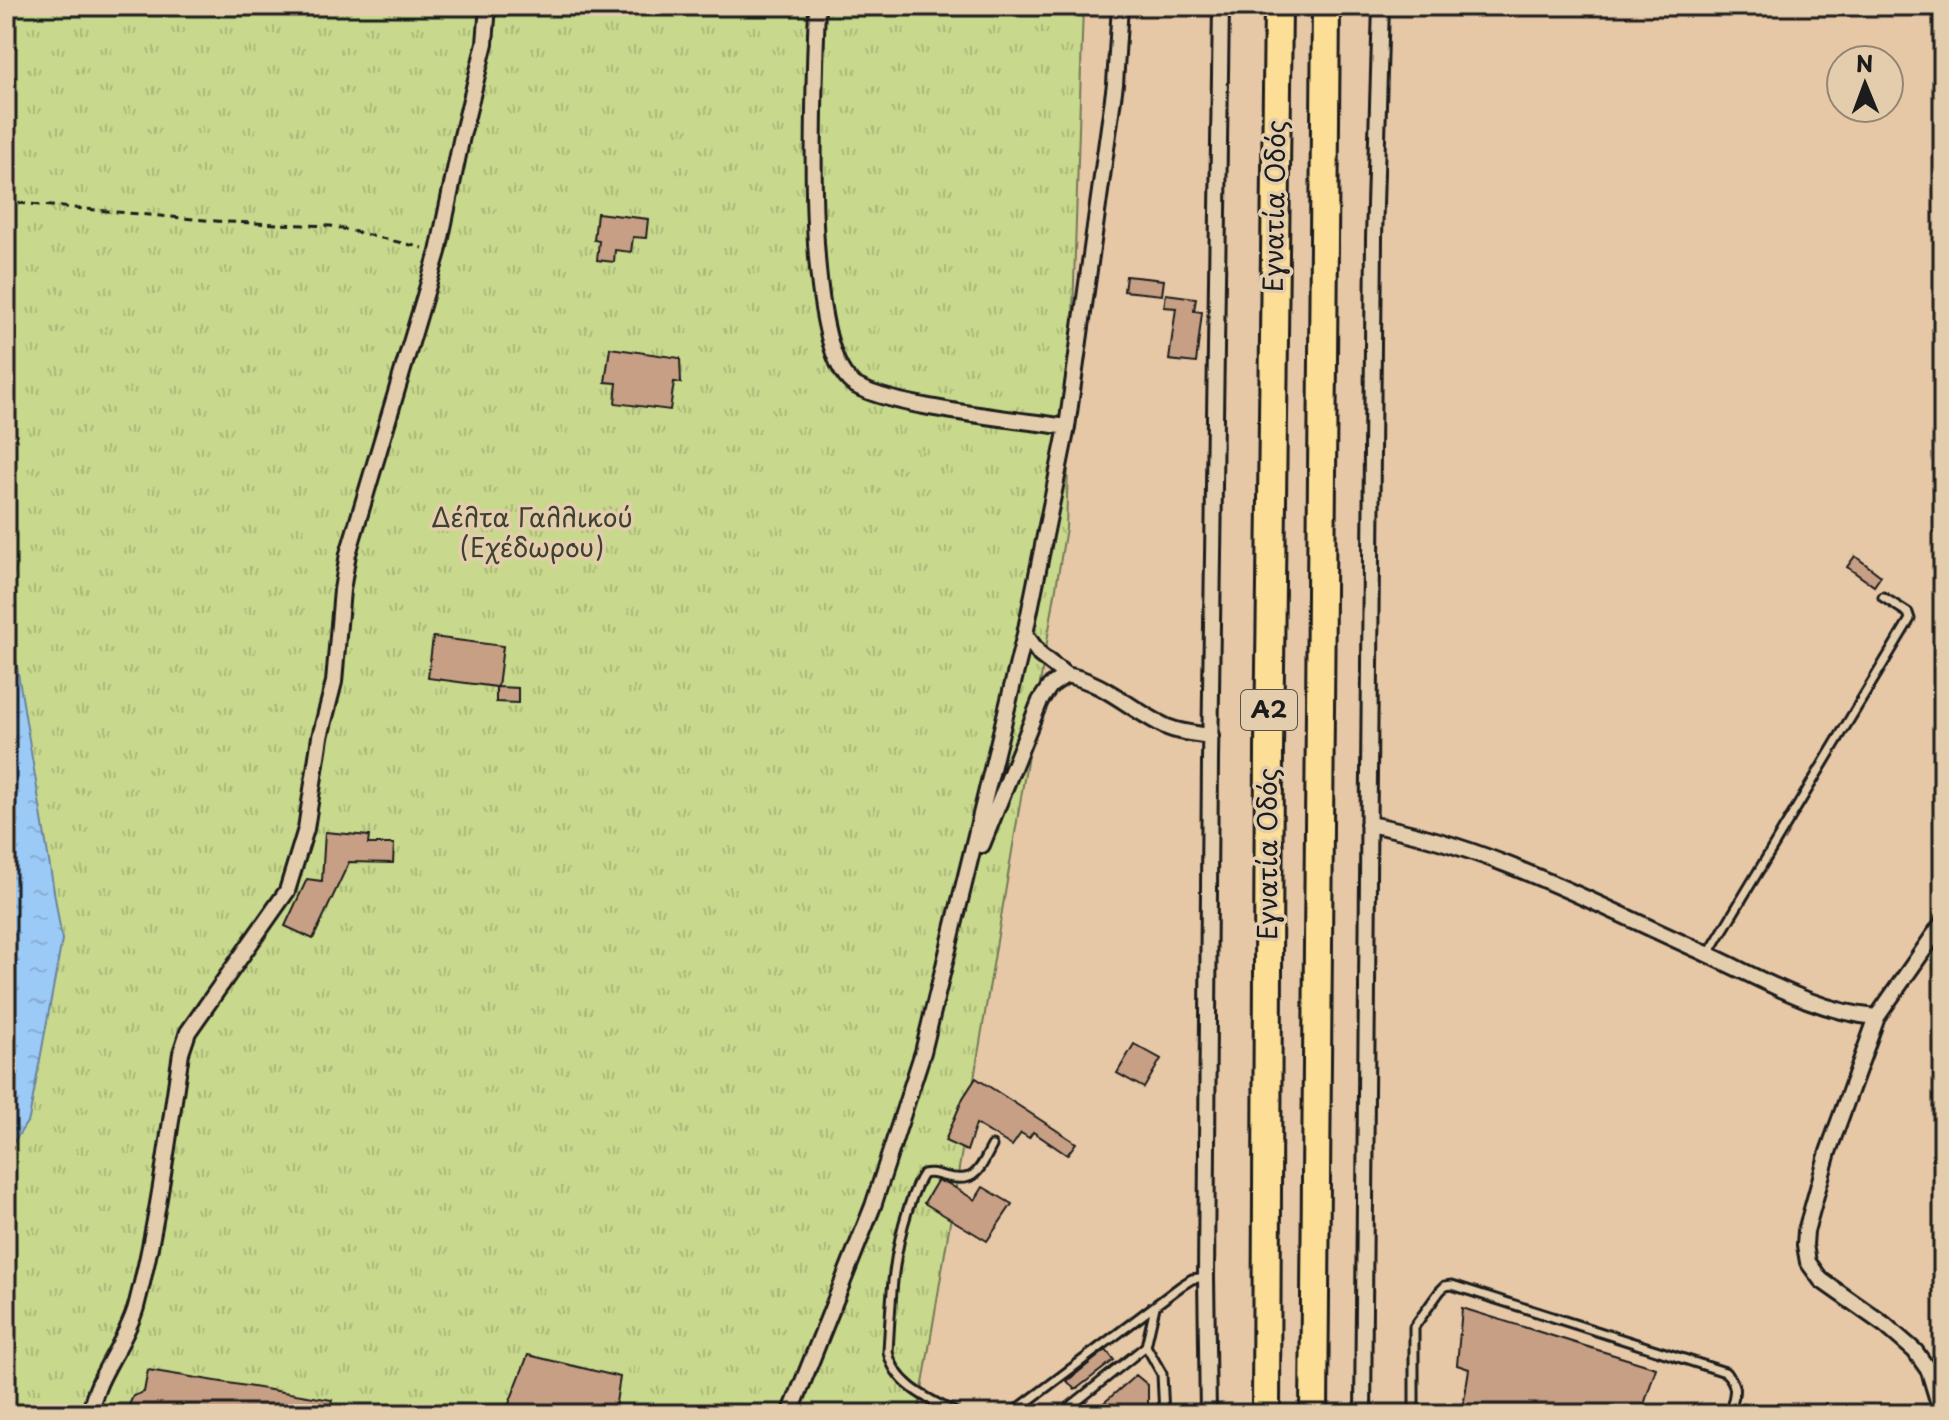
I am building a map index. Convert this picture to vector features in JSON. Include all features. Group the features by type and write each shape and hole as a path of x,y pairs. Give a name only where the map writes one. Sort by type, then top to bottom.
{"highway":[{"name":"Εγνατία Οδός","path":"1266,1414 1269,749 1278,6"},
{"name":"Εγνατία Οδός","path":"1314,1414 1326,6"}],"street":[{"path":"90,1414 101,1381 123,1343 135,1310 153,1235 181,1053 188,1032 287,891 296,867 306,829 320,737 334,682 348,554 438,252 485,43 488,6"},
{"path":"817,6 814,170 817,271 831,349 840,370 853,384 898,401 1067,427"},
{"path":"790,1414 873,1206 923,1052 1025,634 1067,427 1115,84 1120,6"},
{"path":"1208,1414 1206,1277 1221,6"},
{"path":"1363,1414 1374,238 1381,6"},
{"path":"1025,634 1040,655 1066,675 1083,678 1104,688 1166,726 1211,736"},
{"path":"962,897 1040,701 1050,686 1066,675"},
{"path":"1368,824 1407,831 1505,862 1824,1006 1852,1015 1877,1017"},
{"path":"1942,1414 1929,1371 1915,1351 1885,1325 1821,1280 1808,1262 1805,1245 1828,1152 1877,1017 1943,922"}],"lane":[{"path":"1708,955 1910,619 1908,613 1883,597"},
{"path":"958,1414 910,1386 891,1365 888,1352 893,1266 897,1241 923,1174 965,1179 972,1177 992,1146"},
{"path":"1011,1414 1192,1279 1206,1277"},
{"path":"1414,1414 1414,1327 1440,1291 1452,1285 1725,1372 1736,1389 1729,1414"},
{"path":"1061,1414 1146,1346 1156,1305"},
{"path":"1146,1346 1162,1374 1164,1414"}],"path":[{"path":"18,203 227,222 331,226 438,252"}],"green space":[{"name":"Δέλτα Γαλλικού (Εχέδωρου)","path":"6,6 1083,6 1066,528 918,1414 6,1414"}],"water":[{"path":"6,600 62,940 29,1119 6,1154"}],"building":[{"path":"597,213 648,219 646,238 633,237 631,252 615,250 614,262 597,260 599,241 594,240"},
{"path":"1126,276 1164,280 1162,295 1124,291"},
{"path":"1166,294 1196,298 1194,311 1202,312 1196,363 1169,360 1176,308 1164,307"},
{"path":"610,348 680,358 681,383 674,382 670,410 615,403 617,383 605,382"},
{"path":"1855,556 1881,576 1874,586 1847,567"},
{"path":"433,637 503,646 498,687 518,688 518,703 496,702 496,687 428,678"},
{"path":"325,832 369,836 368,844 394,844 393,863 349,862 313,939 285,926 307,879 322,881"},
{"path":"1134,1044 1161,1059 1144,1088 1117,1073"},
{"path":"976,1078 1076,1143 1067,1155 1033,1132 1029,1138 1021,1133 1012,1146 976,1124 967,1151 945,1141 963,1098"},
{"path":"937,1181 947,1183 975,1200 983,1187 1012,1204 987,1241 924,1203"},
{"path":"1462,1308 1656,1368 1641,1414 1462,1414 1469,1369 1457,1365"},
{"path":"1106,1350 1114,1360 1075,1390 1067,1381"},
{"path":"528,1355 620,1377 615,1409 606,1407 605,1414 505,1414"},
{"path":"148,1370 332,1400 329,1414 224,1414 181,1407 180,1414 125,1414 133,1396 144,1392"},
{"path":"1136,1375 1148,1385 1148,1414 1091,1414"}]}
